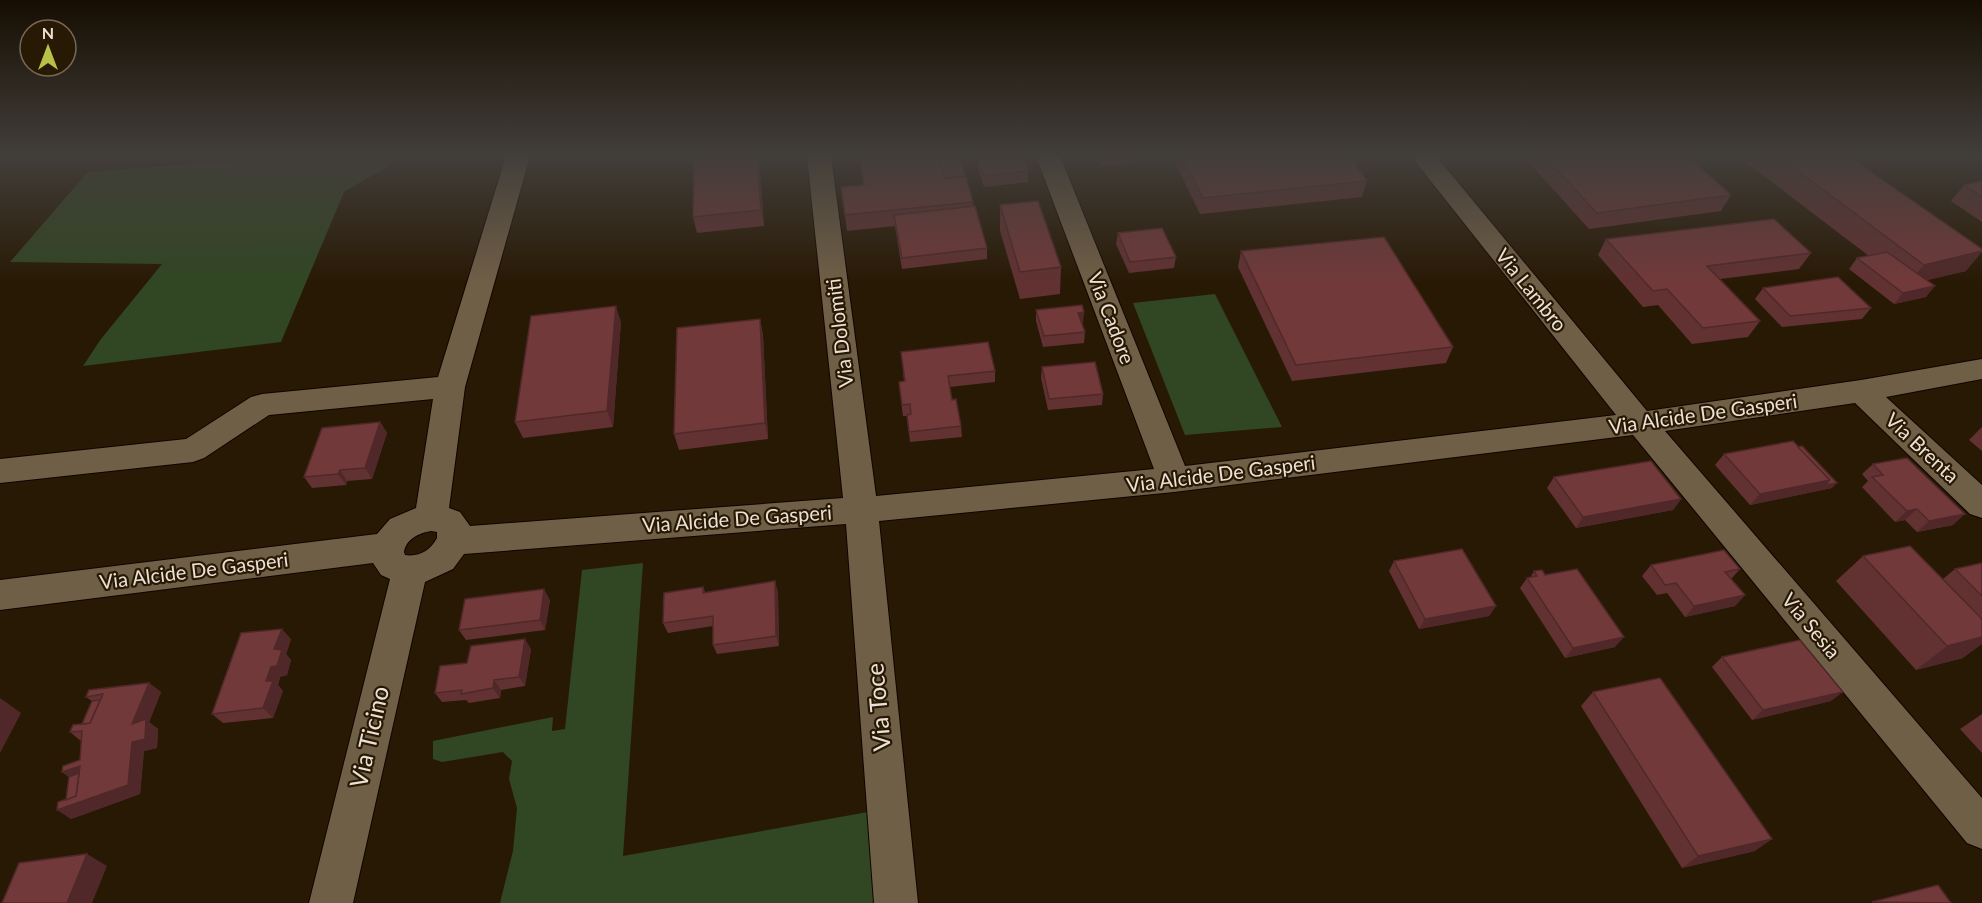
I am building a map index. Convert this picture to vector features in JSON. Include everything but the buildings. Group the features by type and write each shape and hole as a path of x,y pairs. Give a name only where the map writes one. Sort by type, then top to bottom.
{"street":[{"path":"431,518 450,387 506,198"},
{"name":"Via Dolomiti","path":"824,198 861,510"},
{"name":"Via Cadore","path":"1064,198 1174,480"},
{"name":"Via Lambro","path":"1457,198 1640,423"},
{"name":"Via Alcide De Gasperi","path":"455,541 861,510 1174,480 1640,423 1861,391 1982,369"},
{"path":"0,471 193,450 262,405 450,387"},
{"name":"Via Brenta","path":"1861,391 1982,505"},
{"name":"Via Sesia","path":"1640,423 1982,829"},
{"name":"Via Toce","path":"861,510 896,903"},
{"path":"431,518 448,521 453,526 455,541 442,558 426,567 399,558 391,538 409,523 431,518"},
{"name":"Via Alcide De Gasperi","path":"0,595 399,558"},
{"name":"Via Ticino","path":"331,903 399,558"}],"green space":[{"path":"65,198 341,198 281,342 83,366 101,339 162,264 10,262"},
{"path":"1215,294 1282,427 1185,435 1133,303"},
{"path":"643,563 623,856 879,810 888,903 500,903 513,851 517,808 509,779 512,761 503,752 442,762 433,759 433,741 553,717 552,731 565,729 582,570"}]}
